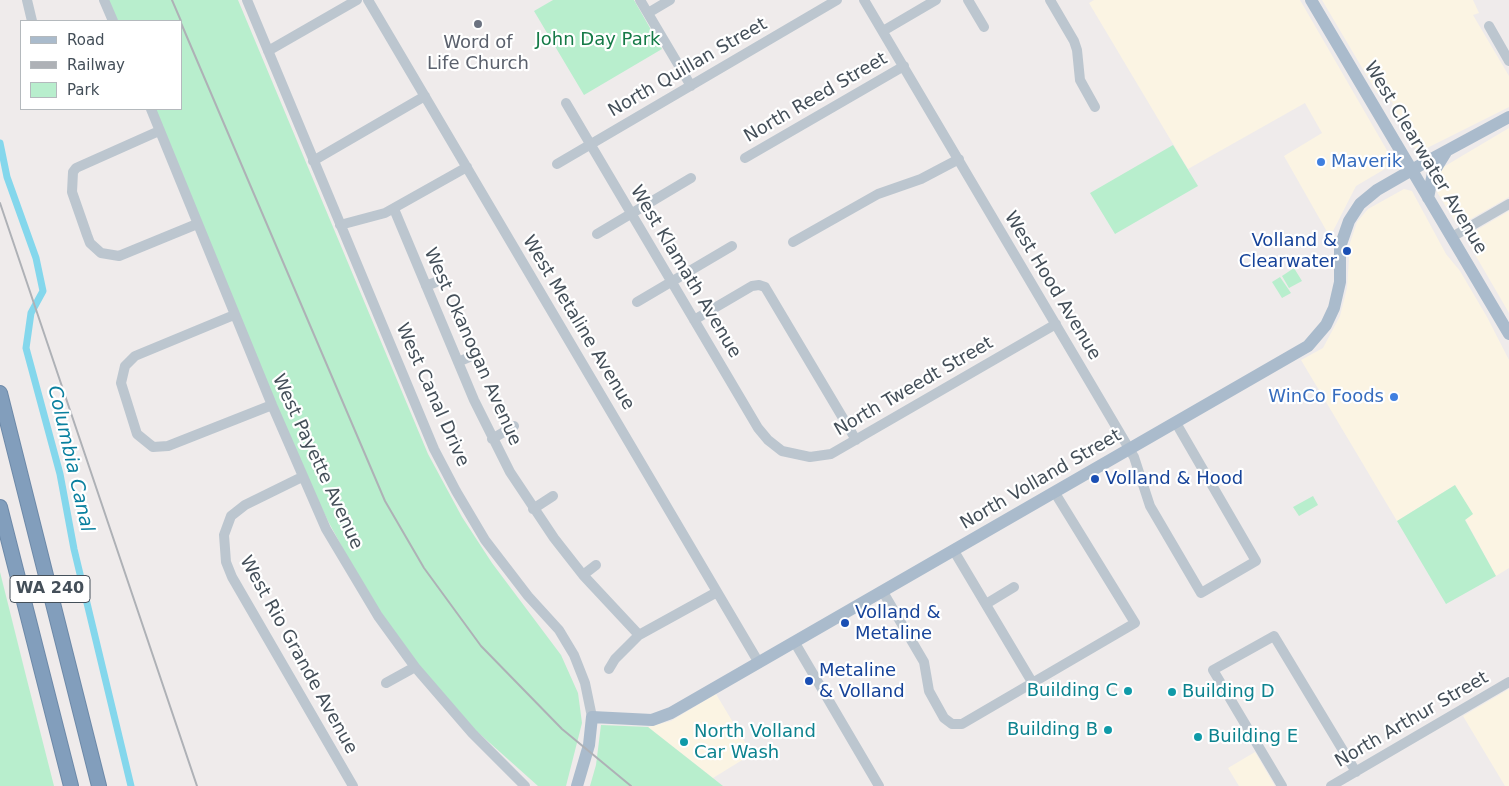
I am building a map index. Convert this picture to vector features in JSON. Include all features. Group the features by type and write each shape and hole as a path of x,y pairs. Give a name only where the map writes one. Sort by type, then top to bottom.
{"highway":[{"name":"WA 240","path":"0,393 99,786"},
{"name":"WA 240","path":"0,507 72,786"}],"main road":[{"name":"West Clearwater Avenue","path":"1311,0 1509,334"},
{"name":"North Volland Street","path":"592,717 657,719 795,643 1302,350 1326,326 1334,308 1340,282 1340,247 1345,230 1354,211 1371,194 1509,116"},
{"path":"1428,198 1433,173 1447,150"},
{"name":"West Canal Drive","path":"577,786 589,745 592,717"}],"street":[{"path":"27,0 32,20"},
{"path":"104,0 113,20"},
{"name":"West Canal Drive","path":"247,0 434,449 456,491 486,540 528,596 559,630 574,655 585,683 592,717"},
{"path":"268,51 356,0"},
{"name":"West Metaline Avenue","path":"368,0 760,663"},
{"path":"640,0 691,86"},
{"path":"648,13 670,0"},
{"name":"North Quillan Street","path":"557,164 836,0"},
{"name":"West Hood Avenue","path":"864,0 1130,449 1150,506 1201,593 1256,561 1176,423"},
{"name":"North Reed Street","path":"883,31 936,0"},
{"path":"968,0 984,27"},
{"path":"1050,0 1076,46 1080,80 1096,106"},
{"path":"1489,26 1509,61"},
{"name":"North Reed Street","path":"745,158 904,66"},
{"path":"313,161 425,96"},
{"name":"West Klamath Avenue","path":"566,103 758,428 768,440 782,451"},
{"name":"West Payette Avenue","path":"151,110 234,315 302,477 326,529 351,574 378,616 415,667 472,734 525,786"},
{"path":"159,131 76,168 73,172 72,192 87,236 90,243 101,253 119,256 197,224"},
{"path":"793,242 878,194 921,179 958,160"},
{"path":"340,224 394,209 467,167"},
{"path":"597,234 691,178"},
{"path":"1452,237 1509,204"},
{"name":"West Okanogan Avenue","path":"394,209 492,439 533,509 584,575 639,635"},
{"path":"637,302 732,246"},
{"path":"426,286 436,282"},
{"path":"694,320 752,286 759,285 766,289 856,440"},
{"path":"234,315 135,356 125,366 122,373 122,391 137,434 153,447 168,446 272,406"},
{"name":"North Tweedt Street","path":"782,451 800,456 824,456 856,440 1056,324"},
{"path":"458,362 472,356"},
{"path":"492,439 514,426"},
{"name":"West Rio Grande Avenue","path":"302,477 237,510 226,524 224,534 226,562 232,576 353,786"},
{"path":"883,592 924,662 930,696 944,718 952,724 962,724 1135,624 1055,493"},
{"path":"533,509 553,496"},
{"path":"954,551 1032,682"},
{"path":"584,575 596,565"},
{"path":"986,604 1014,587"},
{"path":"609,669 614,659 639,635 718,592"},
{"path":"1282,786 1213,670 1274,636 1356,772"},
{"path":"795,643 879,786"},
{"path":"386,683 415,667"},
{"name":"North Arthur Street","path":"1331,786 1509,682"}],"shaded area":[{"path":"1094,0 1300,0 1392,159 1390,166 1356,186 1330,237 1284,156 1322,133 1305,103 1188,169 1089,3"},
{"path":"1322,0 1473,0 1479,13 1473,15 1509,76 1509,107 1421,151 1411,146 1391,109 1393,103 1386,96 1377,93"},
{"path":"1509,128 1509,197 1462,224 1456,223 1437,192 1436,187 1440,169"},
{"path":"1404,189 1412,191 1446,254 1460,271 1487,317 1509,360 1509,568 1496,576 1465,519 1455,485 1397,521 1301,360 1323,348 1340,316 1347,288 1350,243 1357,222 1368,209"},
{"path":"1509,211 1509,313 1466,239 1468,235"},
{"path":"1509,689 1509,786 1505,786 1463,716"},
{"path":"716,694 752,754 713,778 648,727 671,721"},
{"path":"1255,752 1275,786 1239,786 1228,768"}],"green space":[{"path":"108,0 238,0 428,454 462,517 492,563 561,655 578,693 582,723 566,786 538,786 472,727 431,681 395,634 361,582 328,521 300,463 153,110 182,110 182,20 116,20"},
{"name":"John Day Park","path":"553,0 634,0 662,49 584,95 534,11"},
{"path":"1173,145 1198,186 1115,234 1090,193"},
{"path":"1294,268 1302,281 1289,288 1282,276"},
{"path":"1280,277 1291,293 1282,298 1272,282"},
{"path":"1455,485 1473,514 1465,520 1496,576 1446,604 1397,521"},
{"path":"1313,496 1318,505 1299,516 1293,507"},
{"path":"0,572 25,672 54,786 0,786"},
{"path":"601,725 648,727 723,786 590,786 596,765"}],"waterway":[{"name":"Columbia Canal","path":"0,143 7,177 36,258 43,291 31,313 26,348 60,474 74,549 131,786"}],"railway":[{"path":"172,0 181,20"},
{"path":"182,25 385,501 424,568 481,646 562,729 631,786"},
{"path":"0,203 197,786"}],"place":[{"name":"Word of Life Church","path":"478,24"},
{"name":"Maverik","path":"1321,162"},
{"name":"Volland & Clearwater","path":"1347,251"},
{"name":"WinCo Foods","path":"1394,397"},
{"name":"Volland & Hood","path":"1095,479"},
{"name":"Volland & Metaline","path":"845,623"},
{"name":"Metaline & Volland","path":"809,681"},
{"name":"Building C","path":"1128,691"},
{"name":"Building D","path":"1172,692"},
{"name":"Building B","path":"1108,730"},
{"name":"Building E","path":"1198,737"},
{"name":"North Volland Car Wash","path":"684,742"}]}
